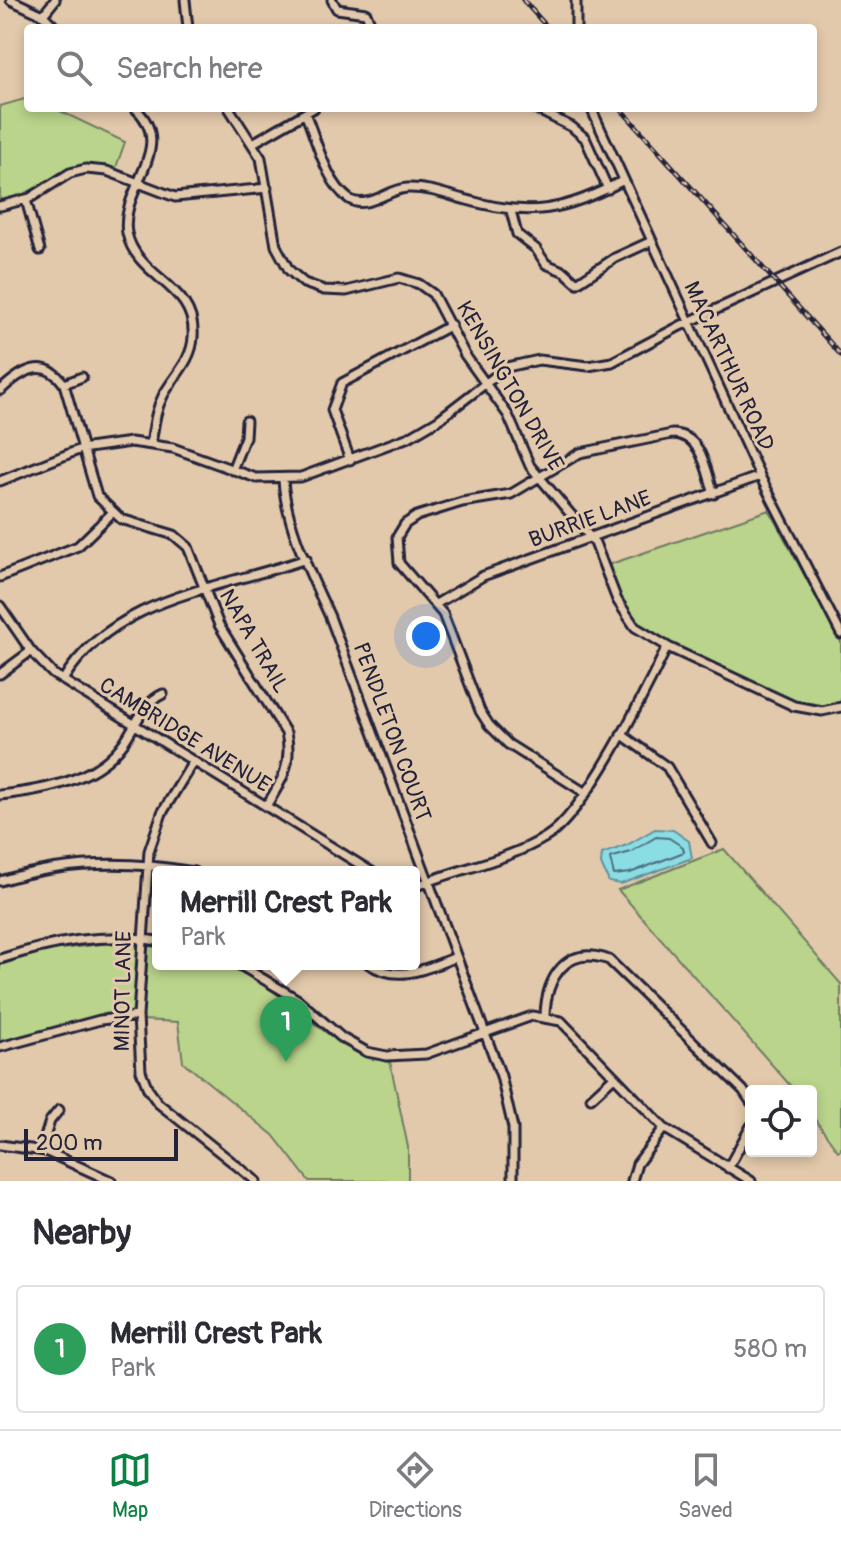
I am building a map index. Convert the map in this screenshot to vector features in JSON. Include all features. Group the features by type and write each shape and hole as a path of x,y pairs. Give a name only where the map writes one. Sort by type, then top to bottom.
{"street":[{"path":"11,0 43,15 52,24"},
{"path":"43,15 55,0"},
{"path":"185,0 188,24"},
{"path":"332,0 337,9 366,13 370,24"},
{"path":"576,0 576,24"},
{"path":"138,112 148,126 152,146 127,219 132,248 184,300 193,326 188,358 161,400 151,444"},
{"name":"KENSINGTON DRIVE","path":"232,112 253,143 267,188 276,246 284,263 298,279 317,289 333,291 382,279 406,279 433,294 465,355 508,415 526,458 540,479 591,537 625,615 639,631 799,708 822,711 841,707"},
{"path":"542,112 572,127 585,138 608,189"},
{"name":"MACARTHUR ROAD","path":"593,112 760,476 841,634"},
{"path":"253,143 305,113 335,182 347,197 361,203 404,188 422,188 511,211 542,212 608,189 624,180"},
{"path":"68,164 72,173"},
{"path":"0,206 26,200 72,173 100,169 166,195 185,197 267,188"},
{"path":"26,200 40,250"},
{"path":"511,211 517,234 533,245 546,264 565,272 577,283 615,258 652,241"},
{"path":"0,481 81,449 119,443 151,444 187,452 256,478 283,480 350,460 422,430 507,367 528,361 588,366 605,364 841,252"},
{"path":"350,460 332,410 342,383 451,325"},
{"path":"0,577 78,546 112,513 93,489 64,384 51,371 33,368 1,390"},
{"path":"64,384 82,377"},
{"path":"232,470 245,437 246,421"},
{"path":"584,792 494,731 480,711 455,641 436,604 399,563 396,546 402,528 417,516 447,506 511,494 592,449 676,434 695,444 714,494"},
{"name":"BURRIE LANE","path":"436,604 483,576 760,476"},
{"name":"PENDLETON COURT","path":"283,480 287,507 429,881 509,1105 513,1181"},
{"name":"NAPA TRAIL","path":"112,513 184,542 219,625 286,733 289,752 286,772 266,806"},
{"path":"63,680 89,644 121,620 204,589 306,559"},
{"name":"CAMBRIDGE AVENUE","path":"0,606 46,668 362,866"},
{"path":"420,885 546,837 564,822 621,734 667,647"},
{"path":"0,674 31,651"},
{"path":"0,795 38,790 91,771 115,754 150,701 163,694"},
{"path":"621,734 667,767 712,843"},
{"name":"MINOT LANE","path":"193,762 157,824 148,865 141,939 140,1066 149,1093 256,1181"},
{"path":"0,881 73,865 155,866"},
{"path":"0,959 65,941 106,937 152,940"},
{"path":"545,1016 549,983 560,967 583,956 609,960 745,1093"},
{"path":"420,969 456,957"},
{"path":"249,970 274,983 342,1038 367,1052 398,1057 418,1056 527,1017 545,1016 571,1027 664,1128 751,1181"},
{"path":"380,970 403,974 415,970"},
{"path":"0,1047 100,1020 138,1016"},
{"path":"591,1098 614,1077"},
{"path":"41,1150 50,1121 59,1110"},
{"path":"632,1181 637,1164 664,1128"},
{"path":"728,1168 745,1137"},
{"path":"0,1145 41,1150 105,1180"}],"green space":[{"path":"24,99 24,112 62,112 125,142 115,170 83,167 0,202 0,106"},
{"path":"769,510 841,642 841,703 836,705 799,705 662,641 636,625 619,598 608,565"},
{"path":"724,849 841,984 841,1149 838,1151 817,1122 817,1085 790,1085 618,890"},
{"path":"110,943 152,946 152,970 235,970 269,988 346,1046 390,1062 408,1147 408,1181 309,1181 273,1135 183,1062 178,1022 142,1020 142,1011 121,1012 0,1042 0,965 44,951"}],"water":[{"path":"655,829 673,830 689,841 692,858 621,884 609,882 601,864 602,854 627,845"}],"railway":[{"path":"523,0 544,24"},
{"path":"624,112 841,355"}],"place":[{"name":"Merrill Crest Park","path":"286,1062"}]}
